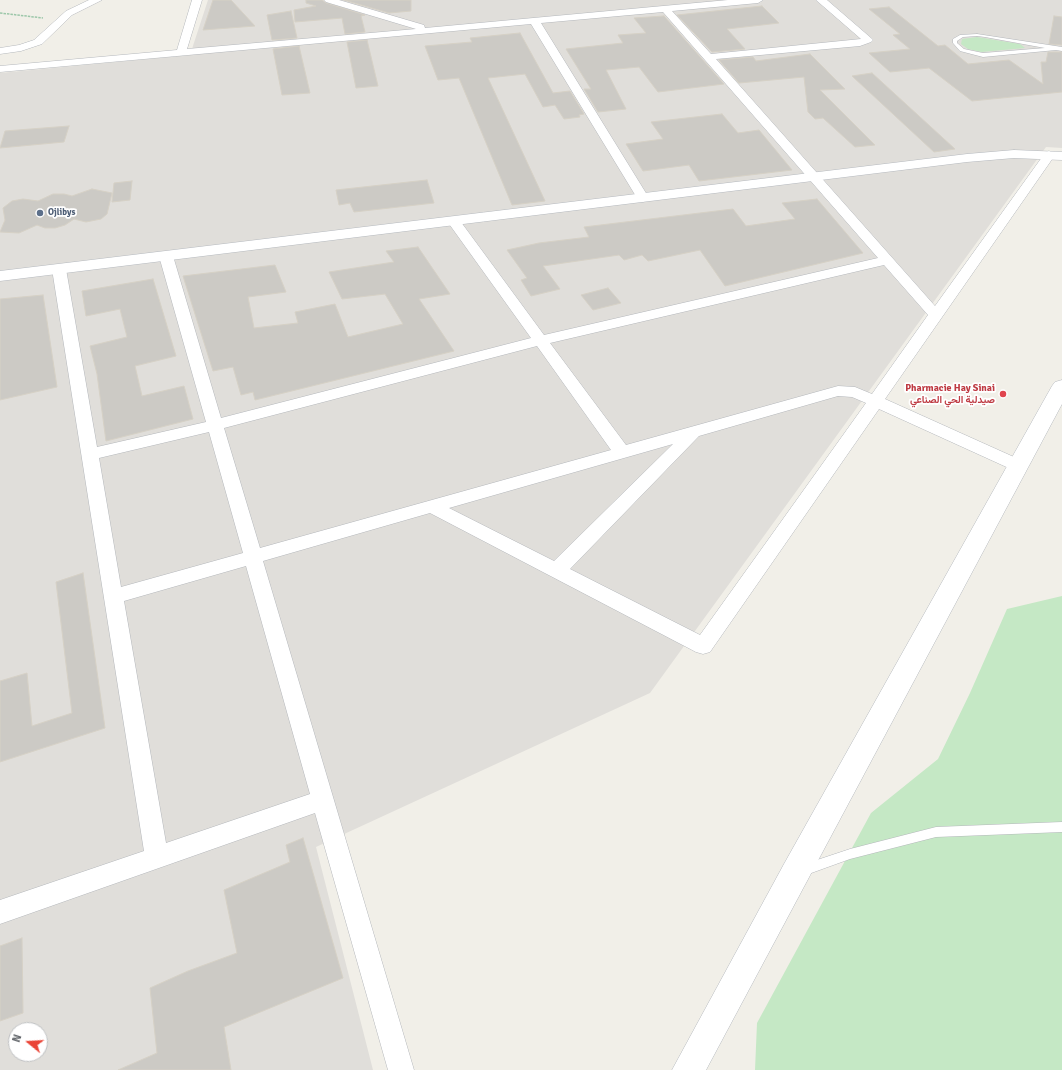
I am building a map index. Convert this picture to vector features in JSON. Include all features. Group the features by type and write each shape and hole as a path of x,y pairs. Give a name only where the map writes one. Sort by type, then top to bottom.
{"street":[{"path":"0,51 21,48 38,42 69,13 97,0"},
{"path":"181,53 197,0"},
{"path":"329,0 429,30"},
{"path":"0,69 534,20 662,4 686,6 758,0"},
{"path":"708,57 860,43 868,40 821,0"},
{"path":"662,4 936,315"},
{"path":"534,20 643,198"},
{"path":"0,276 1014,154 1056,156"},
{"path":"431,506 702,646 936,315 1056,156"},
{"path":"453,221 539,341 622,452"},
{"path":"166,256 401,1070"},
{"path":"90,454 214,425 539,341 887,260"},
{"path":"59,269 157,857"},
{"path":"688,1070 1062,386"},
{"path":"113,597 838,391 855,392 1019,466"},
{"path":"556,571 693,432"},
{"path":"0,912 323,800"}],"lane":[{"path":"977,35 1059,48 983,55 962,50 955,43 955,40 962,36 977,35"},
{"path":"794,874 850,854 936,832 1062,827"}],"path":[{"path":"0,13 60,21"}],"shaded area":[{"path":"208,0 1062,0 1062,148 1046,147 650,693 316,847 373,1070 0,1070 0,73 190,55"}],"green space":[{"path":"977,37 1020,44 1025,48 981,52 968,49 961,44 962,39"},
{"path":"1062,596 1062,1070 755,1070 757,1023 871,813 938,759 970,693 1007,609"}],"building":[{"path":"213,0 231,0 255,26 203,30"},
{"path":"306,0 322,0 326,3 365,15 361,16 365,32 345,34 342,18 295,22 294,10 316,6 306,3"},
{"path":"344,0 411,0 411,11 389,13"},
{"path":"762,6 779,23 727,29 745,49 712,52 677,15"},
{"path":"889,7 938,46 945,45 968,64 1009,60 1043,84 1041,62 1046,62 1048,52 1062,52 1062,92 972,101 929,68 890,72 869,53 910,49 893,35 900,34 869,9"},
{"path":"291,11 297,38 272,40 267,15"},
{"path":"664,16 724,84 658,92 639,67 606,70 626,109 598,112 584,89 591,89 566,49 623,43 618,35 646,33 634,18"},
{"path":"1054,16 1062,17 1062,45 1049,44"},
{"path":"520,33 553,93 570,91 584,114 579,115 580,117 564,119 555,105 543,107 525,74 488,78 545,201 512,205 459,78 438,80 425,46 472,42 470,38"},
{"path":"367,40 378,86 356,88 347,42"},
{"path":"299,46 310,93 282,95 273,49"},
{"path":"810,54 845,89 820,90 875,145 855,147 823,118 815,119 808,112 804,77 739,83 719,60 753,57 756,61"},
{"path":"872,73 955,149 934,152 852,76"},
{"path":"722,114 738,133 759,130 792,170 699,181 689,165 643,171 626,144 663,139 651,122"},
{"path":"69,126 64,142 0,148 5,131"},
{"path":"427,180 434,203 354,212 350,203 339,205 336,190"},
{"path":"132,181 130,200 112,202 114,183"},
{"path":"92,189 112,193 107,214 101,219 86,222 74,219 65,225 55,228 45,228 37,225 19,233 0,232 5,220 3,208 12,201 23,199 38,201 53,194 72,196"},
{"path":"817,199 863,253 725,286 700,250 648,261 642,255 624,260 619,255 543,266 560,289 531,296 521,280 527,278 507,250 539,243 589,237 584,227 733,209 746,226 795,219 782,203"},
{"path":"418,247 450,294 419,299 454,351 255,400 253,392 241,395 233,367 213,371 183,276 275,265 286,292 248,297 254,328 298,323 295,312 335,304 348,337 403,324 385,294 342,299 329,272 394,262 386,251"},
{"path":"153,279 176,356 135,366 142,396 184,386 193,419 106,441 97,374 90,346 127,337 120,309 86,316 82,291"},
{"path":"608,288 621,303 593,310 581,295"},
{"path":"43,295 57,387 0,400 0,299"},
{"path":"83,573 105,728 0,762 0,681 27,673 32,726 72,713 56,582"},
{"path":"303,838 343,978 224,1027 231,1070 118,1070 157,1053 150,988 188,971 237,953 224,890 290,862 286,845"},
{"path":"22,938 23,1013 0,1021 0,946"}],"place":[{"name":"Ojlibys","path":"40,213"},
{"name":"Pharmacie Hay Sinai صيدلية الحي الصناعي","path":"1003,394"}]}
